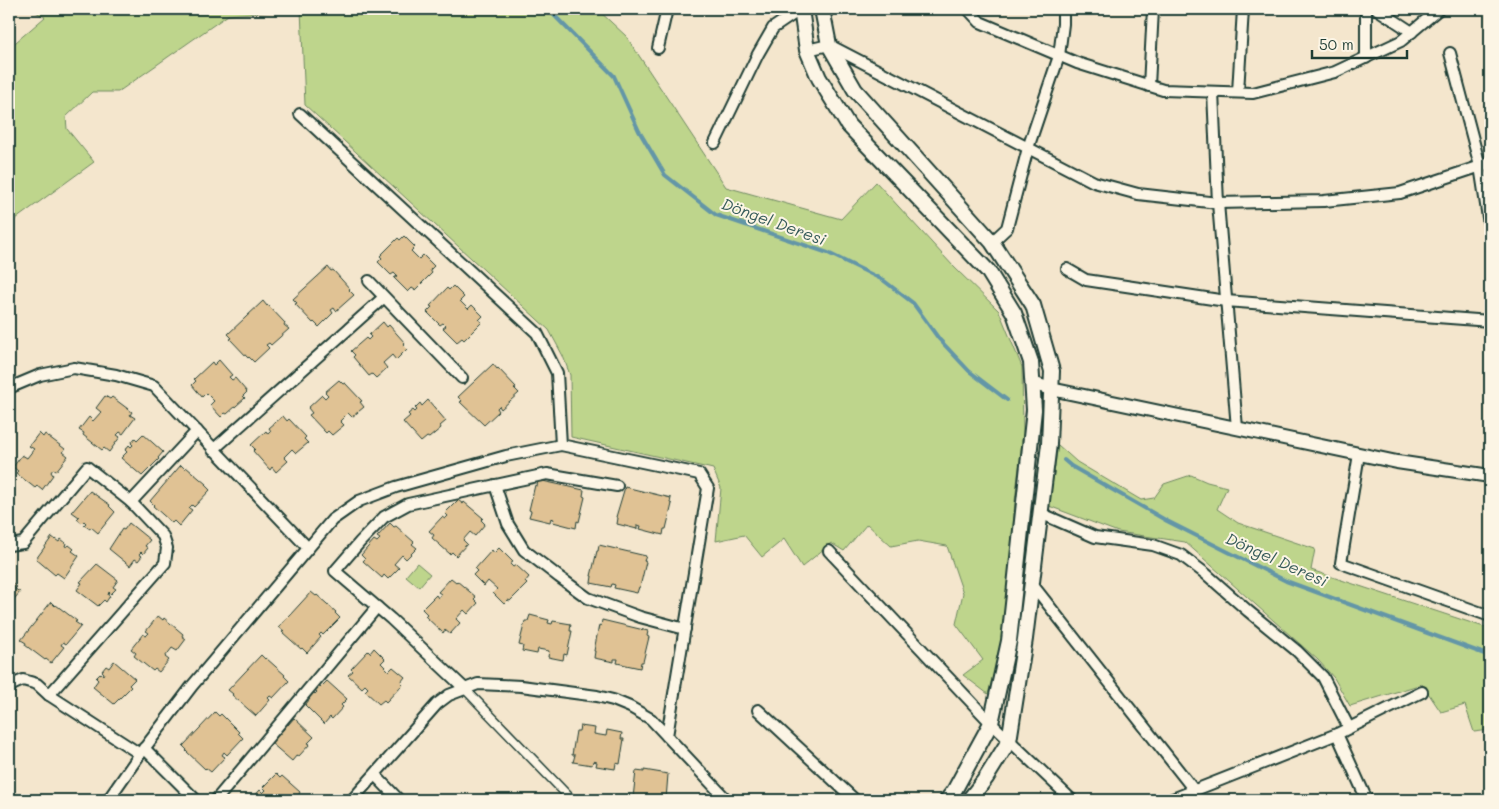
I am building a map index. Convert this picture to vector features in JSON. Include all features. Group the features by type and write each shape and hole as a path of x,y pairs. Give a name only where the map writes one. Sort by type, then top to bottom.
{"main road":[{"path":"801,9 807,50 819,78 848,125 988,271 1014,313 1031,362 1034,410 1009,641 992,723 948,800"},
{"path":"822,9 829,45 855,90 992,242 1033,305 1052,371 1049,444 1025,639 1009,741 986,778 969,800"}],"street":[{"path":"658,48 667,9"},
{"path":"715,143 758,54 774,28 801,9"},
{"path":"968,9 980,22 1060,56 1162,90 1253,93 1335,72 1401,41 1439,9"},
{"path":"992,242 1007,228 1028,148 1060,56 1063,9"},
{"path":"1150,86 1153,9"},
{"path":"1238,92 1243,9"},
{"path":"1366,9 1366,58"},
{"path":"1377,9 1412,32"},
{"path":"807,50 829,45 1094,182 1138,194 1218,202 1324,201 1400,193 1485,164"},
{"path":"1450,54 1485,164 1490,230"},
{"path":"1214,92 1218,202 1237,428"},
{"path":"300,114 440,245 538,333 557,373 561,445"},
{"path":"1067,270 1086,280 1226,301 1490,321"},
{"path":"369,281 383,298 462,378"},
{"path":"213,450 383,298"},
{"path":"9,388 40,374 74,368 116,375 154,386 308,548"},
{"path":"1032,382 1051,389 1397,462 1490,476"},
{"path":"131,502 197,431"},
{"path":"108,800 142,751 192,686 332,520 359,501 396,487 488,461 561,445 699,474 708,488 667,736"},
{"path":"1360,454 1341,563 1490,616"},
{"path":"9,545 22,543 86,467 131,502 164,536 168,548 165,563 49,695"},
{"path":"572,800 464,688 377,607 335,571 384,517 408,504 547,474 616,486"},
{"path":"495,485 508,524 524,550 566,582 588,598 640,617 685,629"},
{"path":"1040,513 1095,537 1153,545 1181,555 1297,651 1323,676 1350,728"},
{"path":"830,551 1009,741 1072,800"},
{"path":"1032,584 1194,790"},
{"path":"216,800 377,607"},
{"path":"9,689 24,680 36,684 49,695 142,751 196,800"},
{"path":"352,800 436,704 464,688 478,684 499,684 597,696 630,707 651,720 726,800"},
{"path":"1170,800 1337,734 1422,692"},
{"path":"758,710 855,800"},
{"path":"1337,734 1367,800"},
{"path":"375,774 399,800"}],"green space":[{"path":"30,9 301,9 228,15 118,92 92,92 66,117 67,129 94,162 9,224 9,48 45,17"},
{"path":"301,9 597,9 626,36 726,187 841,219 876,182 954,267 999,311 1022,367 1023,433 1015,501 1004,636 988,694 963,675 983,660 956,624 963,593 947,546 918,541 891,546 867,524 844,551 831,543 802,567 784,539 762,557 744,535 716,541 721,488 713,469 571,437 570,375 563,356 549,330 305,105"},
{"path":"1058,445 1077,462 1141,500 1154,498 1164,484 1191,475 1207,482 1227,487 1217,509 1238,523 1315,549 1311,570 1490,629 1490,730 1474,732 1465,705 1441,712 1422,684 1350,706 1334,678 1318,660 1185,542 1118,532 1049,506"},
{"path":"417,563 430,574 419,587 406,576"}],"building":[{"path":"404,236 415,247 411,251 419,259 423,255 434,266 430,270 432,273 415,290 412,288 408,292 394,278 397,276 394,273 391,275 378,262 382,258 380,256 398,238 400,240"},
{"path":"328,267 331,271 333,270 354,295 336,311 334,308 331,310 333,313 319,327 295,304 297,303 293,299"},
{"path":"453,286 464,297 460,301 468,309 472,305 483,316 479,320 482,322 464,340 462,338 457,342 443,328 446,326 443,323 440,325 427,312 432,307 430,306 447,288 449,290"},
{"path":"263,301 289,329 271,345 269,343 266,345 269,348 254,362 230,339 232,338 228,334"},
{"path":"383,322 387,327 389,325 405,343 403,345 407,349 396,360 392,355 383,363 387,368 376,378 372,374 369,376 353,357 355,355 351,351 366,338 368,340 371,337 369,335"},
{"path":"219,360 232,375 229,377 232,380 235,378 247,392 243,396 245,398 221,417 210,405 214,401 206,393 202,397 192,385 196,381 194,379 212,362 214,365"},
{"path":"493,364 516,387 514,388 519,393 501,409 499,406 497,408 499,411 484,425 460,402 462,401 458,397"},
{"path":"339,380 343,384 345,383 362,401 360,402 364,407 352,417 348,413 340,421 344,425 332,435 328,431 326,433 309,415 312,413 308,408 322,395 325,398 328,395 325,392"},
{"path":"105,396 110,399 112,397 132,412 130,415 135,418 123,434 120,432 117,435 120,437 109,452 104,448 102,450 79,430 89,417 93,421 101,412 96,408"},
{"path":"428,400 446,421 440,426 441,428 421,442 403,422 410,416 408,414 413,410 415,412 417,410 415,408 420,403 422,406"},
{"path":"283,416 287,421 289,419 306,437 304,439 308,443 296,453 292,449 284,457 288,461 276,472 272,467 270,470 253,451 255,449 251,445 266,431 268,434 271,431 269,428"},
{"path":"39,433 43,437 45,434 65,449 63,452 68,456 56,471 53,469 51,472 53,475 42,490 37,486 35,488 16,473 18,471 13,467 22,455 27,458 34,449 29,446"},
{"path":"143,434 163,452 159,459 142,476 121,458 127,452 125,450 129,445 131,447 133,445 131,443 135,438 137,440"},
{"path":"181,465 206,484 210,490 194,507 192,505 189,508 192,510 179,526 174,521 172,523 150,501"},
{"path":"538,480 584,490 583,496 585,497 576,528 553,522 554,519 551,518 550,522 529,517 535,485 537,486"},
{"path":"625,487 671,498 670,503 672,504 663,535 640,529 641,526 637,525 637,529 617,524 618,518 616,517"},
{"path":"90,491 110,505 115,512 98,533 91,527 90,529 84,525 86,523 84,521 82,523 77,519 79,517 72,512"},
{"path":"458,500 463,504 464,502 483,518 481,520 485,524 475,536 470,532 463,540 467,544 456,556 452,552 450,554 432,538 434,535 429,531 442,517 445,519 448,516 445,513"},
{"path":"129,523 150,540 145,546 148,548 143,554 141,552 139,554 142,556 138,561 135,559 130,566 109,549 122,529 124,530"},
{"path":"390,523 414,542 412,544 417,548 406,559 402,555 394,564 399,568 388,579 384,575 382,578 363,561 365,559 361,555 374,540 377,542 380,539 377,537"},
{"path":"52,537 59,542 61,539 66,543 65,546 69,545 74,549 72,551 79,556 64,578 57,573 55,575 36,559"},
{"path":"599,545 646,556 637,593 614,588 615,585 612,584 611,587 591,583"},
{"path":"499,548 513,562 510,564 513,567 516,565 529,577 525,582 527,584 510,601 508,600 504,604 493,593 497,589 488,581 484,586 473,575 477,571 475,569 492,550 494,553"},
{"path":"97,564 118,580 113,587 116,589 111,594 109,592 108,595 110,596 106,602 104,600 98,606 77,590 82,583 80,582"},
{"path":"451,578 476,597 474,599 478,603 468,614 464,610 456,619 460,623 450,634 445,630 443,633 425,616 427,614 422,609 436,595 438,598 441,594 438,592"},
{"path":"9,580 17,587 15,589 20,592 10,604"},
{"path":"311,592 336,612 340,618 323,635 321,633 319,635 321,637 307,653 282,632 284,631 279,627"},
{"path":"51,602 81,626 66,644 63,642 61,645 64,647 51,663 25,645 26,643 21,640"},
{"path":"530,615 549,620 548,623 552,624 553,621 571,624 570,631 572,631 567,655 564,654 563,660 548,657 549,651 538,649 537,654 522,651 523,646 519,645 525,621 528,621"},
{"path":"158,616 163,620 164,618 183,634 182,636 186,639 177,651 172,648 165,657 169,660 159,672 155,669 153,671 134,656 136,653 131,649 143,634 146,636 149,633 146,631"},
{"path":"602,620 648,631 647,636 649,637 640,668 617,663 618,659 614,659 614,662 594,658 599,625 601,626"},
{"path":"374,648 385,659 381,663 389,671 393,667 405,677 401,682 403,684 386,702 384,700 379,704 365,691 368,688 365,685 362,688 348,675 353,671 351,669 368,651 370,653"},
{"path":"261,655 285,675 289,681 273,698 270,696 268,698 270,700 256,716 228,690"},
{"path":"114,661 135,679 129,685 131,687 114,704 93,687 98,680 96,678 101,673 103,675 102,671 106,666 109,668"},
{"path":"327,681 347,699 341,705 343,707 332,719 330,717 324,724 305,705 310,699 308,697 313,692 315,694 317,692 315,690 319,685 321,687"},
{"path":"215,712 219,716 221,714 243,738 227,755 224,752 222,755 225,757 211,772 205,769 183,746"},
{"path":"294,718 314,737 299,756 297,755 292,761 271,743 277,737 275,735 280,729 282,731 286,723 288,725"},
{"path":"580,726 595,728 594,734 606,736 607,730 622,733 621,739 624,739 620,764 616,763 615,769 596,766 597,762 593,761 592,765 573,762 575,755 572,755 576,731 579,731"},
{"path":"644,770 668,774 666,800 641,800 633,798 636,771 644,772"},
{"path":"276,774 280,778 282,776 300,792 299,794 303,798 301,800 251,800 260,790 263,793 266,790 263,787"}],"waterway":[{"name":"Döngel Deresi","path":"548,9 614,76 639,131 665,175 716,215 828,253 883,280 913,303 939,339 969,371 1007,400"},
{"name":"Döngel Deresi","path":"1064,460 1071,466 1167,521 1286,581 1490,656"}]}
